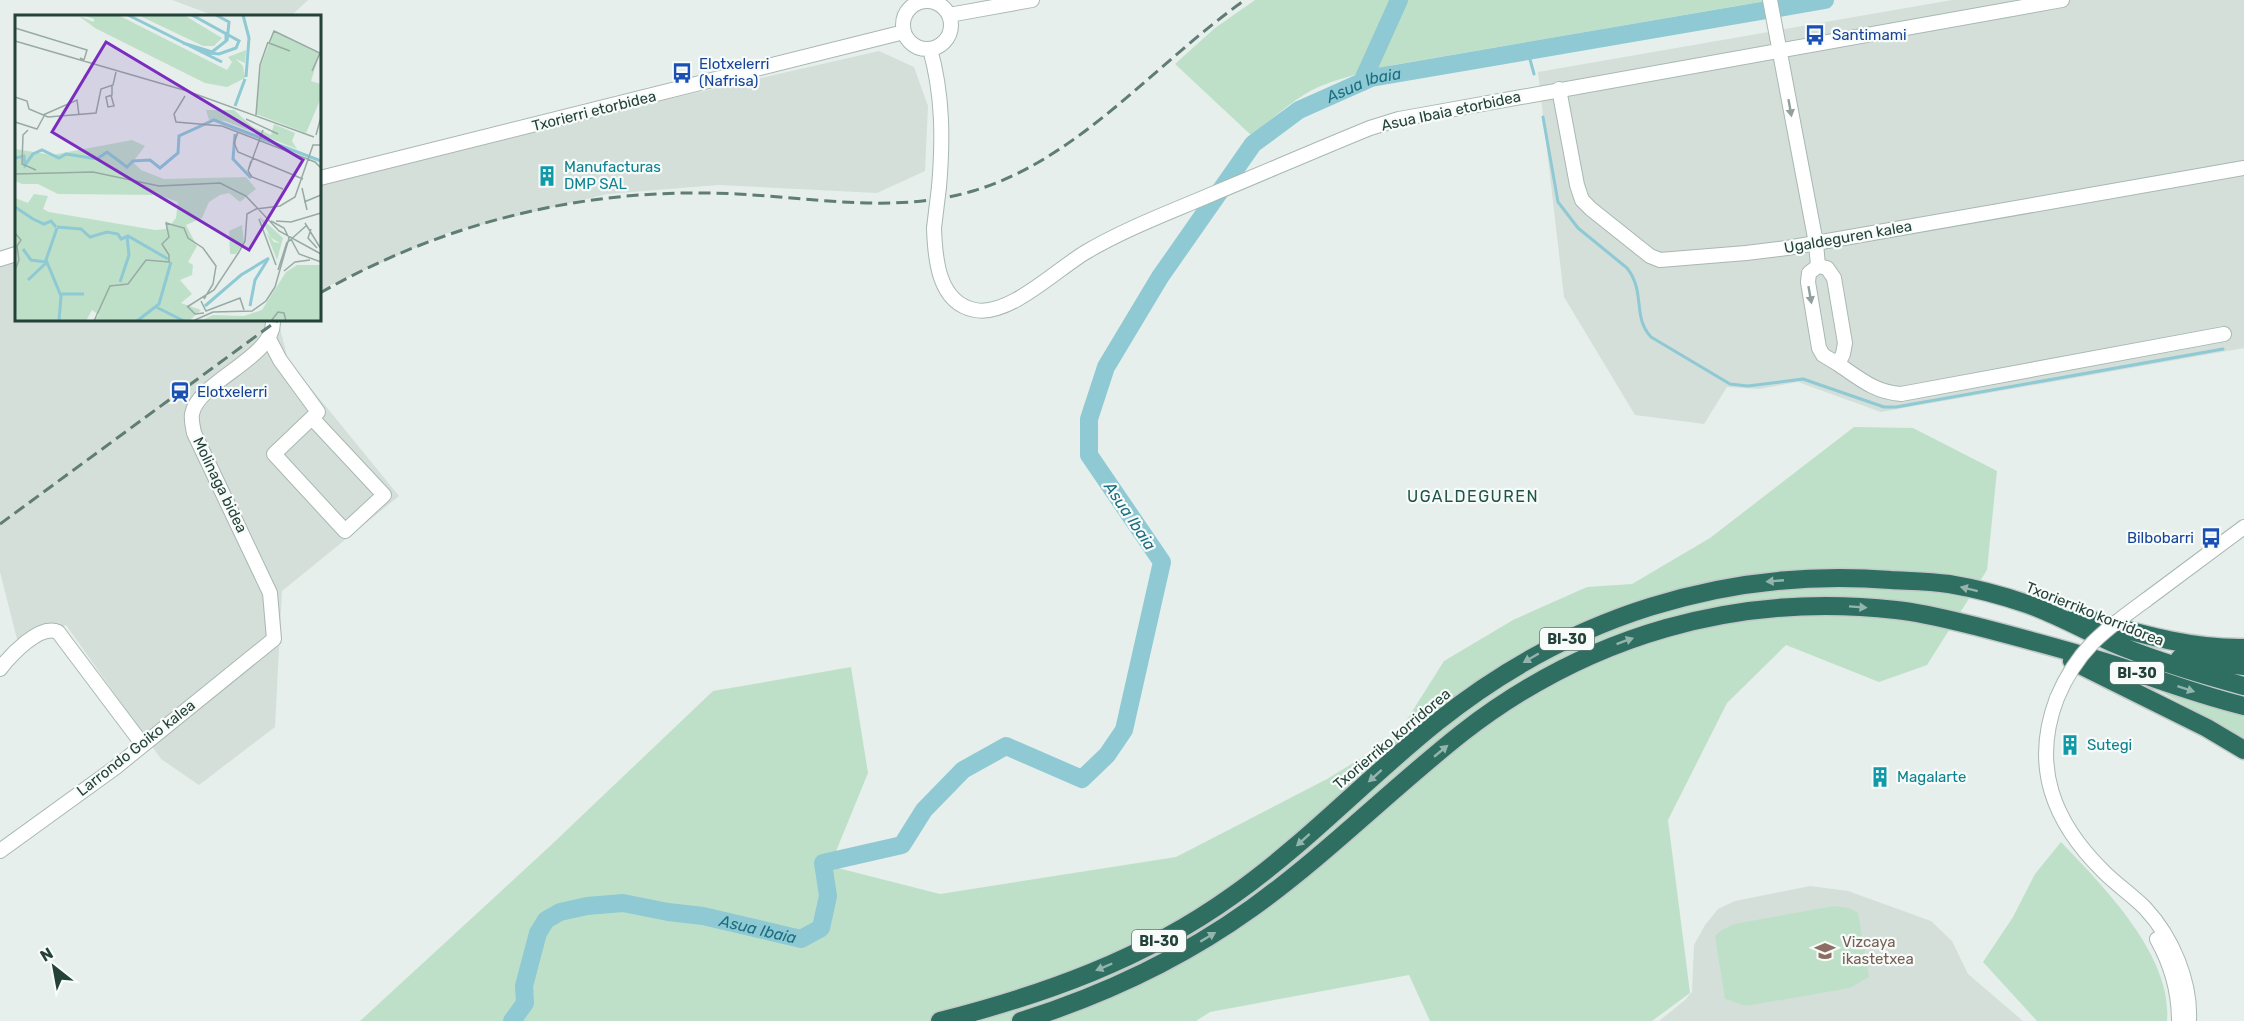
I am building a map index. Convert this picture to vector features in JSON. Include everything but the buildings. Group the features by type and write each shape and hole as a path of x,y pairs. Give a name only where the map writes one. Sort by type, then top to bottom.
{"highway":[{"name":"Txorierriko korridorea","path":"940,1021 1069,982 1148,947 1211,911 1295,848 1422,734 1464,702 1531,658 1605,622 1684,597 1761,582 1800,578 1864,578 1950,585 2026,603 2115,644 2161,661 2244,686"},
{"path":"2026,603 2162,639 2216,648 2244,648"},
{"name":"BI-30","path":"1021,1021 1124,983 1214,934 1286,882 1486,716 1558,671 1625,640 1713,615 1759,609 1825,606 1894,610 1929,615 2030,640 2244,706"},
{"path":"2070,622 2186,659 2244,666"},
{"path":"2030,640 2171,710 2244,750"},
{"path":"2171,710 2196,731 2244,761"}],"street":[{"path":"930,0 945,8 949,15 951,22 948,36 943,42 930,49 917,47 903,32 904,16 914,4 930,0"},
{"path":"949,15 1032,0"},
{"path":"1770,0 1816,243 1818,266"},
{"name":"Asua Ibaia etorbidea","path":"930,49 942,113 943,142 934,228 936,261 941,280 949,294 968,308 986,312 1010,303 1095,247 1159,216 1327,146 1399,119 2062,0"},
{"name":"Txorierri etorbidea","path":"321,178 903,32"},
{"name":"Ugaldeguren kalea","path":"1559,89 1576,185 1582,200 1650,256 1660,260 1746,253 1816,243 2244,168"},
{"path":"0,259 15,254"},
{"path":"1838,363 1845,349 1845,343 1834,278 1827,268 1818,266 1811,270 1807,277 1819,348 1823,355 1886,393 1901,394 2224,334"},
{"path":"273,321 269,339 280,360 318,412 274,454 345,531 384,495 312,418"},
{"name":"Molinaga bidea","path":"269,339 203,395 192,413 194,433 270,593 275,632 271,644"},
{"path":"2179,1021 2175,985 2163,950 2148,926 2114,882 2076,841 2061,818 2049,781 2046,749 2050,721 2057,698 2072,666 2093,640 2244,527"},
{"path":"0,669 17,649 44,630 52,629 58,632 143,745"},
{"name":"Larrondo Goiko kalea","path":"0,851 117,767 271,644"},
{"path":"2114,882 2145,909 2168,941 2186,987 2189,1021"}],"shaded area":[{"path":"172,0 308,0 292,15 212,15"},
{"path":"1952,0 2244,0 2244,348 1881,412 1798,382 1759,389 1727,387 1704,424 1635,415 1564,297 1538,72"},
{"path":"879,51 914,67 928,106 925,171 877,193 718,185 607,194 448,233 321,291 321,179"},
{"path":"15,254 15,321 278,321 288,360 399,496 282,591 275,727 199,785 161,759 66,625 18,643 0,572 0,259"},
{"name":"Vizcaya ikastetxea","path":"1810,886 1848,891 1931,921 1952,941 1968,974 2023,1021 1659,1021 1692,992 1694,945 1705,925 1718,909 1735,901"}],"green space":[{"path":"1255,0 1771,0 1393,65 1362,73 1312,90 1288,106 1252,136 1175,64 1215,28"},
{"path":"1854,427 1913,428 1997,471 1987,570 1927,665 1879,682 1786,645 1727,703 1668,820 1690,993 1652,1021 1430,1021 1409,975 1210,1012 1196,1021 360,1021 549,847 713,691 851,667 868,773 830,866 940,894 1176,857 1327,779 1396,737 1444,661 1513,620 1587,587 1632,584 1710,538"},
{"path":"2156,689 2244,715 2244,738"},
{"path":"2061,842 2115,901 2147,947 2159,972 2166,996 2167,1021 2037,1021 1983,962 2013,917 2035,874"},
{"path":"1834,906 1849,908 1858,913 1869,977 1850,988 1746,1006 1725,999 1715,936 1722,930 1734,924"}],"waterway":[{"path":"1362,82 1399,0"},
{"name":"Asua Ibaia","path":"512,1021 525,1003 524,986 538,933 546,920 560,912 587,906 623,903 703,916 801,939 821,928 828,896 823,863 902,845 924,810 963,770 1006,746 1082,779 1107,755 1124,730 1162,562 1089,455 1089,419 1106,367 1160,277 1253,144 1299,110 1371,78 1825,0"},
{"path":"1528,52 1534,74"},
{"path":"1543,117 1558,202 1578,228 1627,268 1636,286 1645,329 1651,337 1730,384 1748,386 1803,379 1884,407 1896,407 2223,349"}],"railway":[{"path":"321,292 418,246 469,228 574,203 628,196 682,193 885,203 915,202 973,191 1012,176 1083,133 1245,0"},
{"path":"0,524 277,321"}],"place":[{"name":"Santimami","path":"1815,35"},
{"name":"Elotxelerri (Nafrisa)","path":"682,73"},
{"name":"Manufacturas DMP SAL","path":"547,176"},
{"name":"Elotxelerri","path":"180,392"},
{"name":"Bilbobarri","path":"2211,538"},
{"name":"Sutegi","path":"2070,745"},
{"name":"Magalarte","path":"1880,777"},
{"name":"Vizcaya ikastetxea","path":"1825,951"}],"district":[{"name":"UGALDEGUREN","path":"1473,496"}]}
